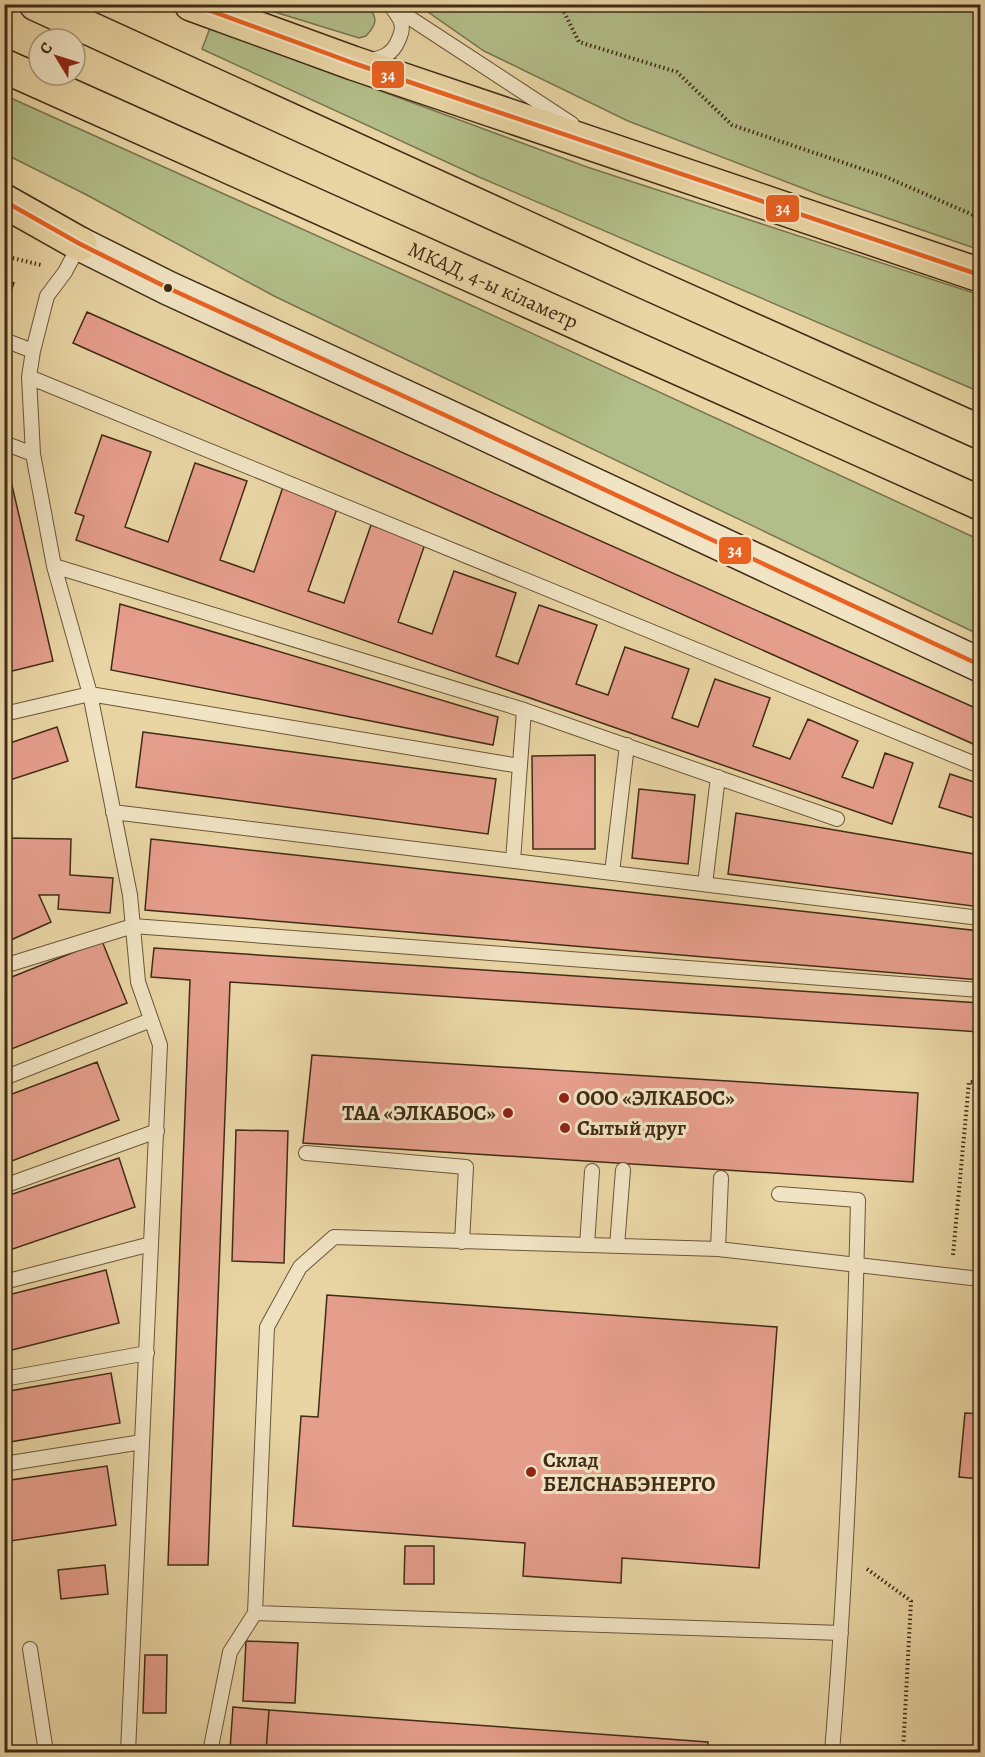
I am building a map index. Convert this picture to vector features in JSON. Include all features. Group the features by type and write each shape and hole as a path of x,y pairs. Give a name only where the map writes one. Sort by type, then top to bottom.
{"highway":[{"path":"36,4 645,282 981,432"},
{"path":"190,4 353,63 981,275"},
{"name":"МКАД, 4-ы кіламетр","path":"4,66 981,503"},
{"path":"4,201 73,258"}],"main road":[{"path":"73,258 168,288 981,665"}],"lane":[{"path":"353,63 382,58 393,51 402,32 401,21 392,4"},
{"path":"392,4 612,150"},
{"path":"73,258 47,296 33,351 29,377 33,454 54,566 90,694 130,895 138,982 160,1046 128,1752"},
{"path":"4,340 33,351"},
{"path":"29,377 981,766"},
{"path":"4,443 33,454"},
{"path":"54,566 524,710 837,819"},
{"path":"4,714 90,694 520,766"},
{"path":"513,861 524,710"},
{"path":"612,873 627,745"},
{"path":"705,884 718,777"},
{"path":"113,812 981,918"},
{"path":"4,966 133,926 981,990"},
{"path":"4,1078 152,1020"},
{"path":"4,1186 157,1131"},
{"path":"306,1153 466,1167 462,1242"},
{"path":"617,1246 623,1170"},
{"path":"587,1245 592,1171"},
{"path":"717,1250 721,1178"},
{"path":"779,1194 858,1200 845,1554 832,1752"},
{"path":"210,1752 230,1652 255,1613 267,1328 300,1267 334,1238 717,1250 981,1279"},
{"path":"4,1282 151,1244"},
{"path":"4,1379 147,1353"},
{"path":"4,1464 142,1442"},
{"path":"255,1613 841,1633"},
{"path":"30,1649 46,1752"}],"path":[{"path":"561,4 579,42 676,72 732,125 886,177 981,218"},
{"path":"4,256 73,258"},
{"path":"951,1275 969,1082 981,1082"},
{"path":"845,1554 911,1601 903,1752"}],"green space":[{"path":"252,5 368,5 375,21 366,36 359,38"},
{"path":"418,5 980,5 980,250 823,196 628,121 484,51"},
{"path":"210,28 587,167 980,295 980,392 479,177 202,49"},
{"path":"4,95 451,296 980,540 980,635 274,296 85,194 5,154"}],"building":[{"path":"4,279 14,283 4,309"},
{"path":"87,312 980,710 980,747 73,343"},
{"path":"102,435 151,452 125,527 168,542 195,463 247,481 220,560 254,572 283,487 338,506 308,591 344,603 371,525 425,544 398,622 432,634 454,571 516,593 496,656 518,664 539,605 597,625 576,684 608,695 625,647 689,669 672,718 698,727 715,679 770,698 753,746 790,759 808,719 858,741 842,777 873,788 885,753 913,763 892,824 76,540 84,516 75,513"},
{"path":"4,463 7,464 53,661 4,673"},
{"path":"120,604 498,717 493,745 111,670"},
{"path":"57,727 68,761 4,782 4,745"},
{"path":"143,732 496,779 488,834 136,787"},
{"path":"595,755 595,849 533,849 532,756"},
{"path":"950,774 980,784 980,820 939,807"},
{"path":"639,789 695,795 688,864 632,858"},
{"path":"736,813 980,855 980,907 728,874"},
{"path":"4,838 71,839 70,875 113,878 110,913 58,909 59,895 39,895 51,922 4,943"},
{"path":"151,839 980,931 980,980 145,910"},
{"path":"102,941 127,1003 4,1052 4,980"},
{"path":"154,948 980,1003 980,1032 230,982 208,1565 168,1565 190,980 151,977"},
{"path":"312,1055 918,1093 913,1182 303,1143"},
{"path":"97,1062 119,1120 4,1164 4,1097"},
{"path":"236,1130 288,1131 284,1263 232,1261"},
{"path":"119,1158 135,1207 4,1252 4,1197"},
{"path":"106,1270 119,1323 4,1352 4,1296"},
{"name":"Склад БЕЛСНАБЭНЕРГО","path":"327,1295 777,1327 759,1568 622,1558 621,1583 523,1576 525,1543 293,1526 301,1416 318,1417"},
{"path":"111,1373 120,1423 4,1443 4,1392"},
{"path":"965,1413 980,1414 980,1479 959,1477"},
{"path":"107,1466 116,1525 4,1542 4,1481"},
{"path":"405,1546 434,1546 434,1584 404,1584"},
{"path":"105,1565 108,1594 61,1599 58,1570"},
{"path":"246,1641 298,1643 295,1703 243,1701"},
{"path":"145,1655 167,1655 166,1713 143,1713"},
{"path":"233,1707 269,1710 266,1752 230,1749"},
{"path":"269,1710 708,1742 707,1752 266,1752"}],"transit line":[{"name":"34","path":"192,4 353,63 980,275"},
{"name":"34","path":"4,201 80,244 168,288 980,665"}],"place":[{"name":"ООО «ЭЛКАБОС»","path":"564,1098"},
{"name":"ТАА «ЭЛКАБОС»","path":"508,1113"},
{"name":"Сытый друг","path":"565,1128"},
{"name":"Склад БЕЛСНАБЭНЕРГО","path":"531,1472"}]}
